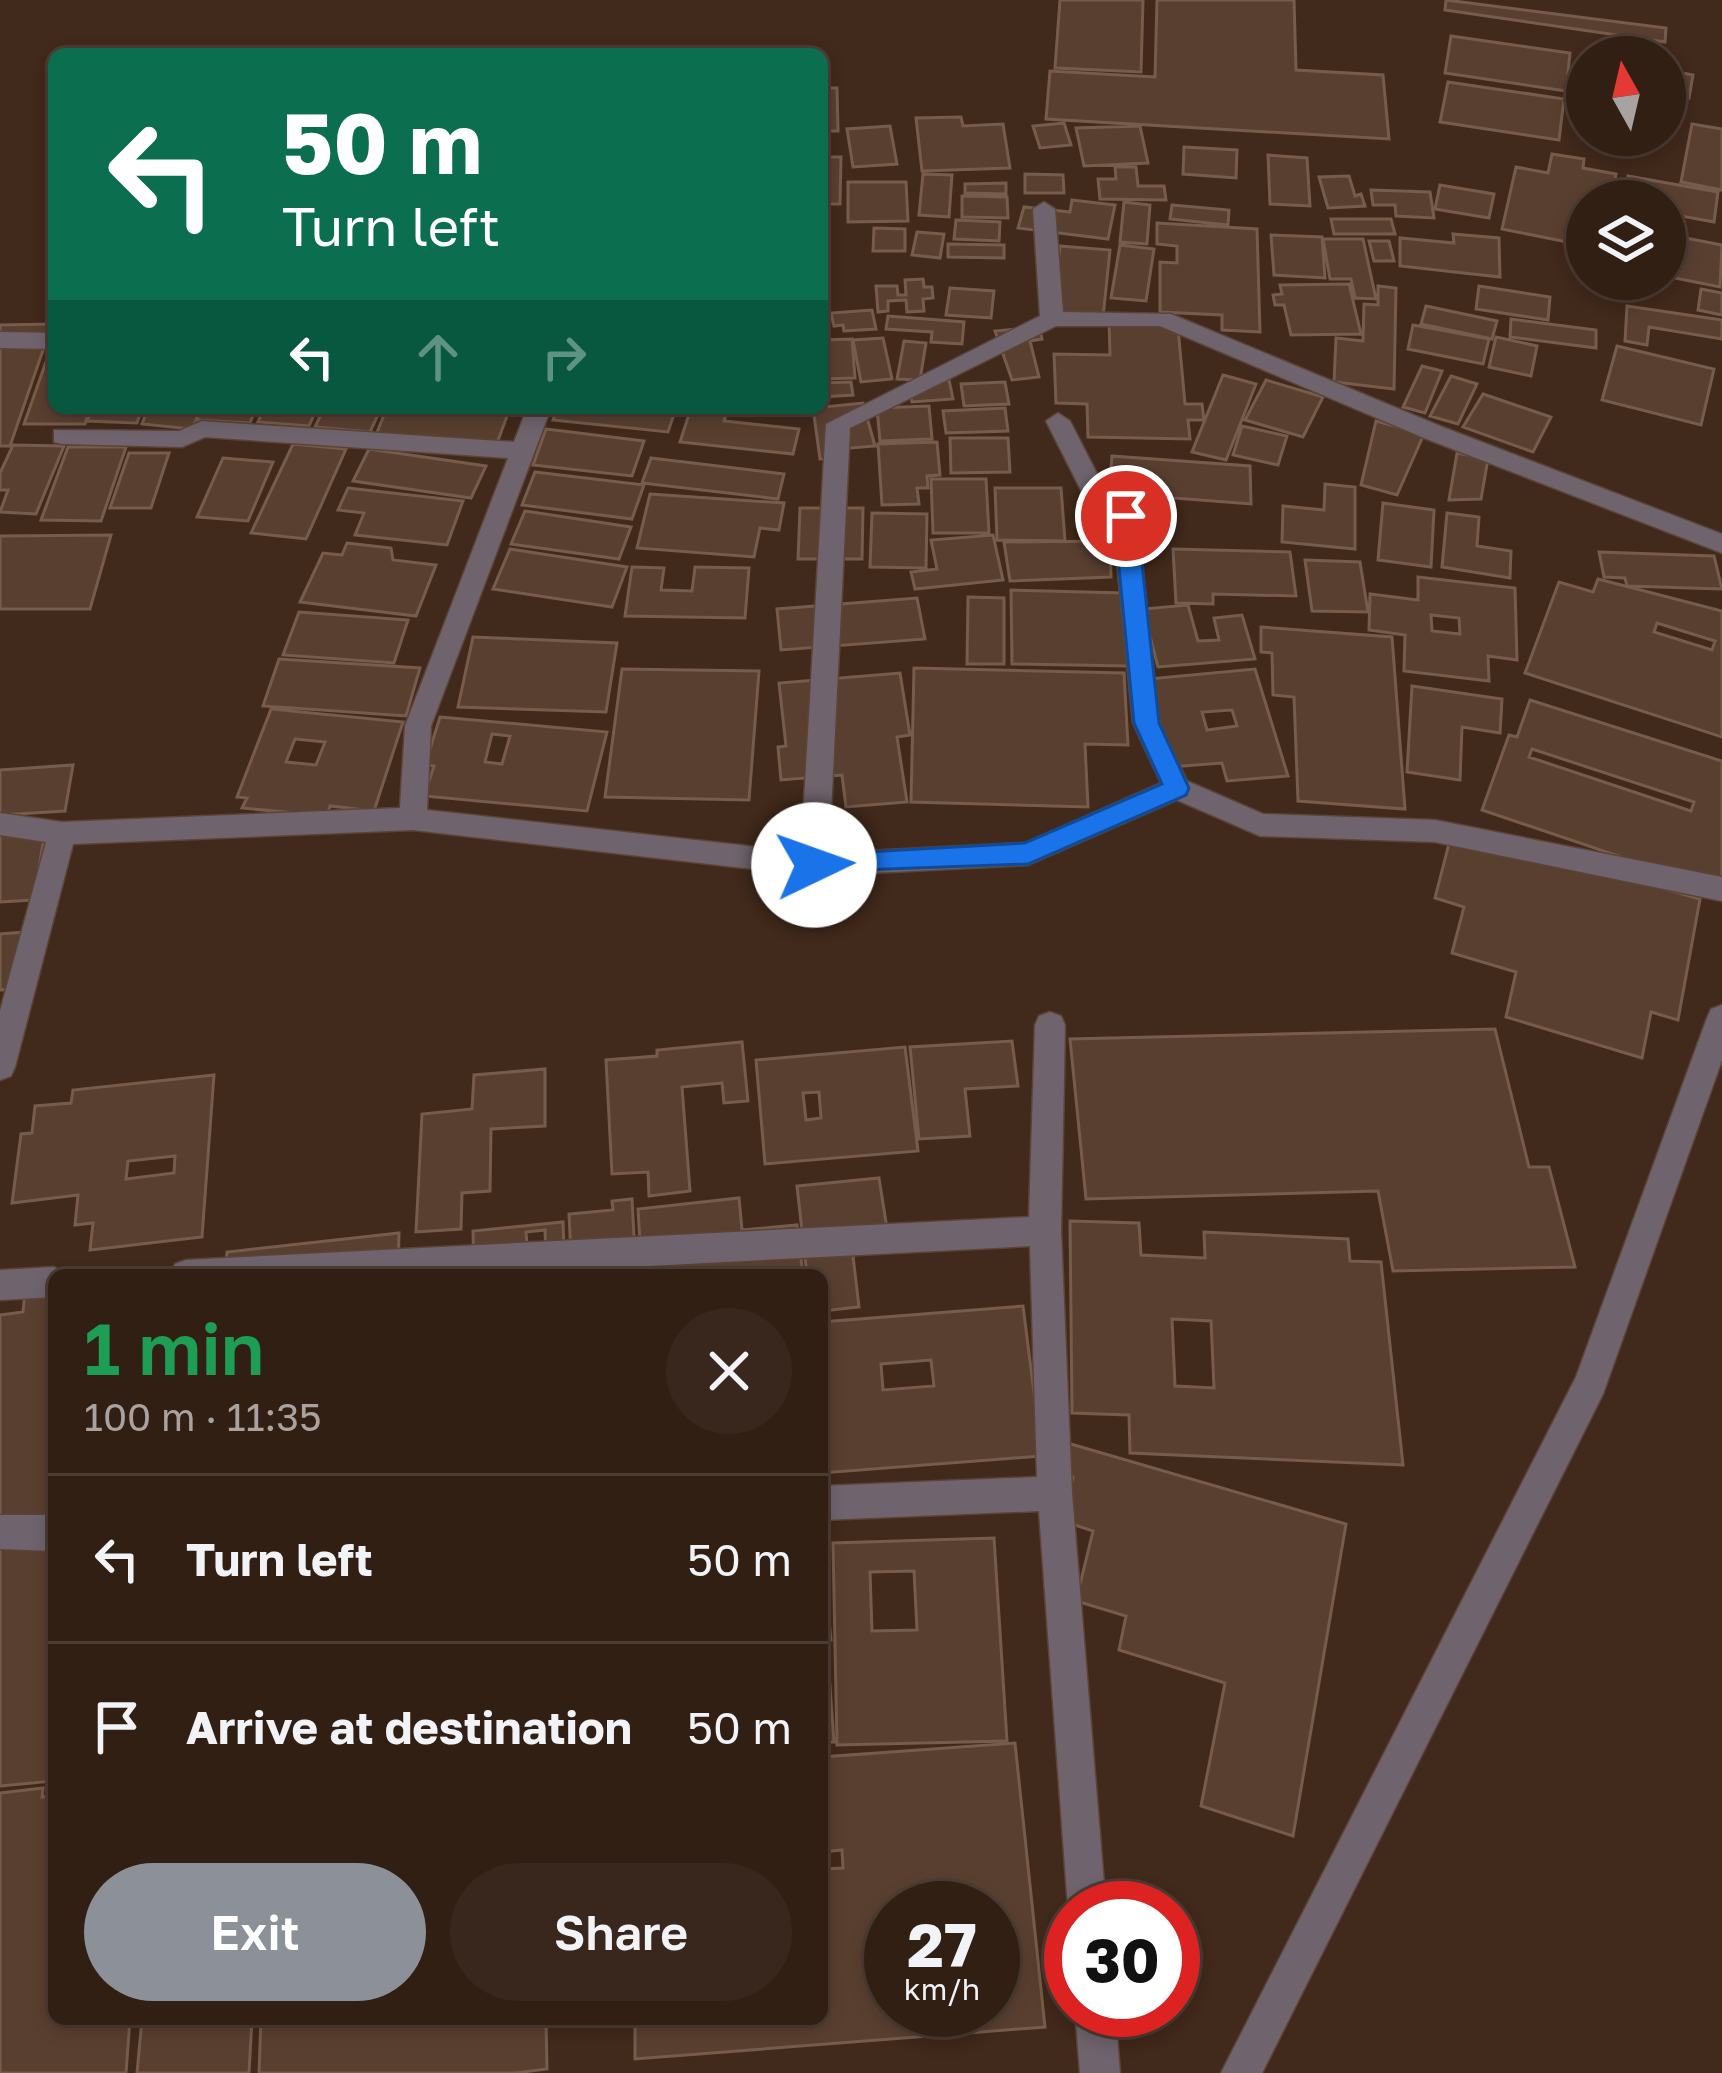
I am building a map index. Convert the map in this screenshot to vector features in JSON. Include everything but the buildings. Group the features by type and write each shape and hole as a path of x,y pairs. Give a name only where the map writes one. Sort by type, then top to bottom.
{"street":[{"path":"1044,209 1052,319"},
{"path":"814,865 838,424 1052,319 1163,319 1432,432 1722,544"},
{"path":"0,340 48,340"},
{"path":"413,819 418,726 537,414"},
{"path":"1058,421 1104,512 1126,516 1146,723 1177,788 1260,825 1435,831 1722,889"},
{"path":"62,436 182,439 202,429 525,452"},
{"path":"0,824 62,833 413,819 814,865 1028,854 1177,788"},
{"path":"0,1066 62,833"},
{"path":"1241,2073 1591,1383 1722,1018"},
{"path":"1050,1025 1045,1231 1055,1492 1085,1881"},
{"path":"303,1269 1045,1231"},
{"path":"0,1285 48,1282"},
{"path":"828,1503 1055,1492"},
{"path":"0,1532 48,1534"},
{"path":"1097,2037 1100,2073"}],"route":[{"path":"814,865 1028,854 1177,788 1146,723 1126,516"}]}
